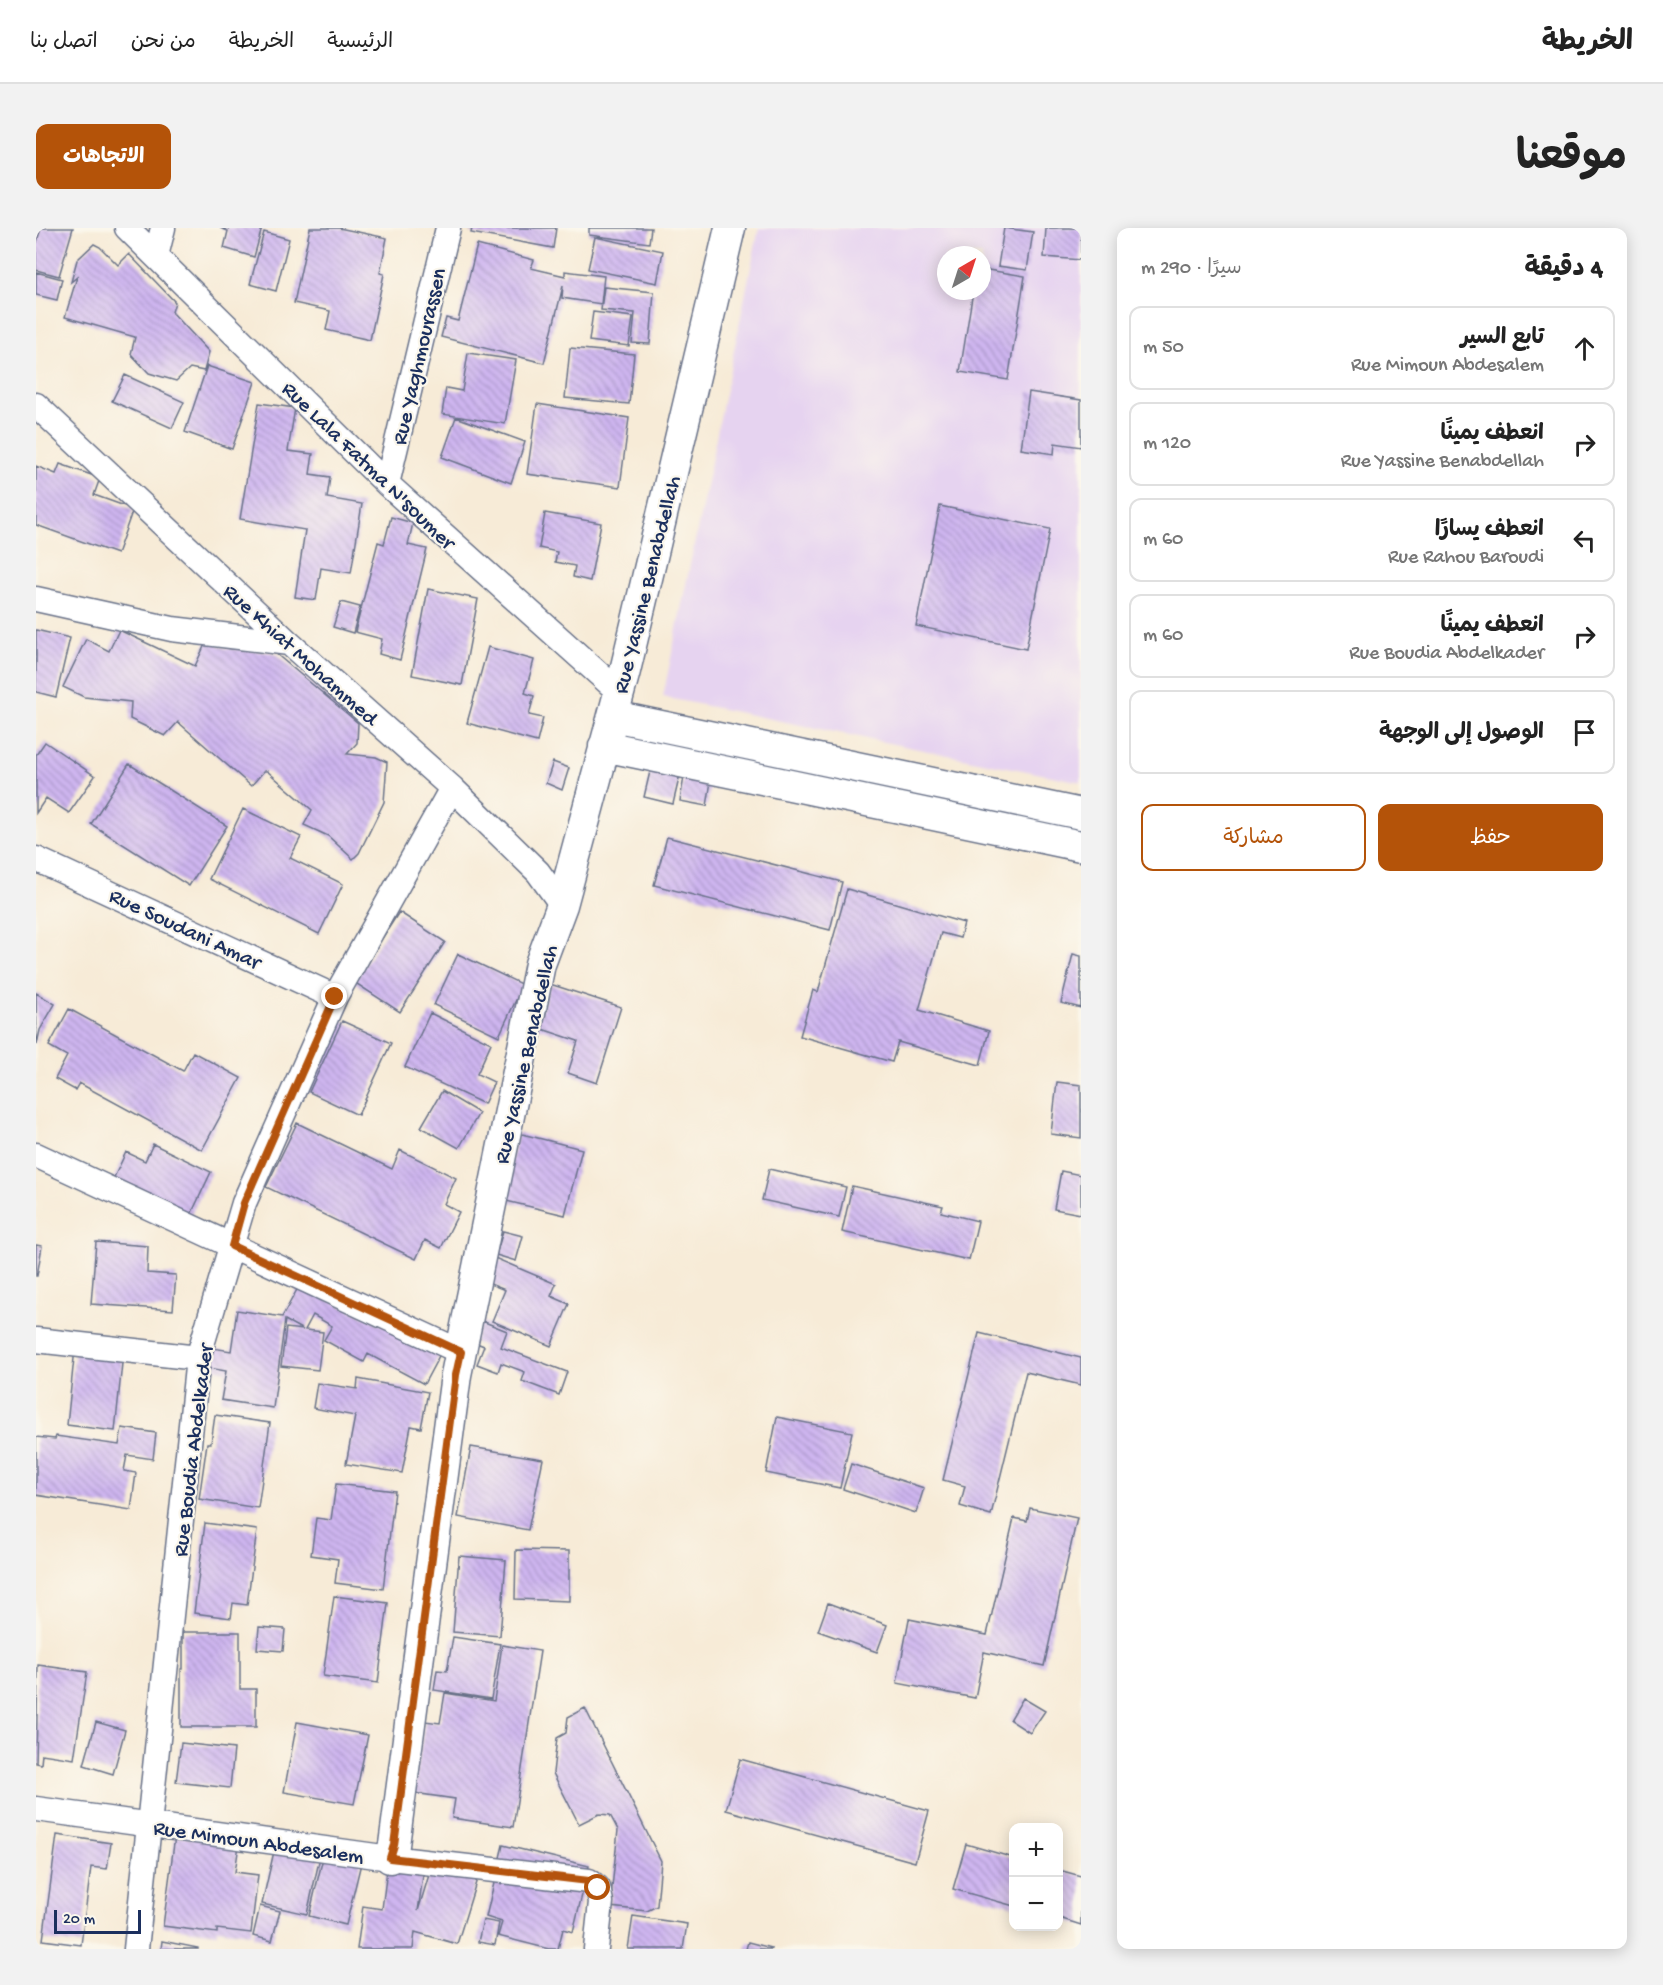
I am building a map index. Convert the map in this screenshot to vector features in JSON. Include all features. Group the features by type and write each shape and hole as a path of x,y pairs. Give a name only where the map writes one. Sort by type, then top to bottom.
{"street":[{"name":"Rue Lala Fatma N'soumer","path":"127,228 387,484 616,704"},
{"path":"156,256 163,228"},
{"name":"Rue Yaghmourassen","path":"387,484 448,228"},
{"name":"Rue Yassine Benabdellah","path":"390,1858 394,1845 454,1386 540,964 562,905 616,704 730,228"},
{"name":"Rue Khiat Mohammed","path":"36,405 289,643 452,788 538,872 562,905"},
{"path":"36,599 172,629 289,643"},
{"path":"616,704 1081,814"},
{"path":"604,746 1081,846"},
{"name":"Rue Boudia Abdelkader","path":"136,1949 198,1358 244,1203 335,997 452,788"},
{"name":"Rue Soudani Amar","path":"36,859 335,997"},
{"path":"36,1155 461,1352"},
{"path":"36,1340 198,1358"},
{"name":"Rue Mimoun Abdesalem","path":"36,1809 390,1858 589,1881 598,1888 601,1902 596,1949"}],"shaded area":[{"path":"759,228 1081,228 1081,782 663,697"}],"building":[{"path":"41,228 73,228 59,276 36,270 36,245"},
{"path":"220,228 262,228 254,257 224,248 228,231"},
{"path":"310,228 339,228 387,238 380,273 384,274 370,340 326,330 330,311 294,303"},
{"path":"472,228 556,228 553,248 471,233"},
{"path":"589,228 651,228 649,243 589,235"},
{"path":"1004,228 1033,232 1027,270 998,266"},
{"path":"1046,228 1081,228 1081,260 1044,257"},
{"path":"264,232 289,239 276,291 250,284"},
{"path":"595,237 663,251 657,283 588,269"},
{"path":"94,244 118,265 129,254 175,302 172,312 209,352 204,371 190,368 176,381 149,373 131,354 135,337 65,317 77,277 71,282 77,260"},
{"path":"477,245 534,260 531,268 565,276 565,271 604,276 601,304 562,298 563,286 544,363 441,337 446,318 458,321"},
{"path":"991,270 1025,276 1008,380 960,372 972,300 991,300"},
{"path":"36,272 62,279 57,300 36,295"},
{"path":"604,287 654,292 650,344 632,343 635,313 601,310"},
{"path":"593,312 633,317 629,346 589,341"},
{"path":"570,348 634,354 629,404 565,398"},
{"path":"468,353 516,360 505,424 442,414 446,388 462,391"},
{"path":"207,366 255,382 232,449 185,432"},
{"path":"125,375 184,402 172,428 112,401"},
{"path":"1029,392 1081,400 1081,447 1055,443 1054,454 1021,449"},
{"path":"259,403 295,408 288,451 313,454 310,474 330,477 327,498 362,504 351,573 321,568 316,600 295,597 305,530 240,519"},
{"path":"537,404 629,418 620,487 527,474"},
{"path":"456,417 525,442 511,483 442,457"},
{"path":"60,464 100,478 94,495 133,509 117,554 36,525 36,466 56,474"},
{"path":"940,506 1050,529 1026,649 916,626"},
{"path":"545,513 601,523 590,581 573,577 575,566 555,562 557,552 539,548"},
{"path":"391,517 413,523 408,545 427,549 400,660 379,654 382,639 355,632 378,542 384,544"},
{"path":"428,589 478,599 462,685 412,675"},
{"path":"341,602 360,607 353,633 333,627"},
{"path":"36,630 70,638 56,697 36,692"},
{"path":"119,630 195,666 207,640 225,648 275,653 358,723 357,743 347,754 376,757 387,762 384,802 359,853 353,859 328,836 304,825 312,810 267,771 264,771 251,786 178,722 165,736 130,719 131,702 84,697 63,687 86,639 109,651"},
{"path":"488,647 534,660 525,693 534,696 529,715 543,718 537,742 467,723"},
{"path":"45,742 95,776 69,813 46,798 36,813 36,755"},
{"path":"553,762 569,768 562,790 546,783"},
{"path":"652,763 681,770 673,804 644,797"},
{"path":"129,764 227,826 189,886 91,824"},
{"path":"685,771 712,775 707,806 680,801"},
{"path":"243,809 301,837 290,858 343,884 319,934 209,879"},
{"path":"667,837 842,882 830,930 654,885"},
{"path":"847,889 964,923 960,938 941,933 919,1010 989,1031 980,1065 898,1042 892,1062 800,1036 813,990 818,992"},
{"path":"399,912 445,942 400,1012 354,982"},
{"path":"458,954 523,985 499,1036 434,1005"},
{"path":"1073,954 1081,956 1081,1008 1061,1003"},
{"path":"550,984 621,1007 597,1083 568,1073 578,1041 536,1027"},
{"path":"36,993 55,1004 40,1030 37,1045"},
{"path":"69,1009 183,1071 193,1052 241,1078 202,1150 79,1083 75,1090 55,1079 67,1056 49,1046"},
{"path":"430,1013 491,1043 477,1074 494,1082 484,1104 405,1067"},
{"path":"342,1021 391,1043 358,1115 309,1092"},
{"path":"1057,1082 1081,1085 1081,1138 1051,1134"},
{"path":"442,1091 479,1113 459,1148 421,1127"},
{"path":"297,1123 392,1169 400,1150 456,1178 444,1204 459,1212 441,1248 425,1240 416,1259 266,1187"},
{"path":"518,1133 582,1149 565,1215 502,1200"},
{"path":"153,1144 211,1172 187,1223 110,1186 126,1152 145,1161"},
{"path":"769,1169 846,1187 839,1217 762,1200"},
{"path":"1061,1171 1081,1175 1081,1214 1054,1209"},
{"path":"852,1186 943,1206 941,1212 978,1221 969,1260 842,1232"},
{"path":"503,1231 523,1236 516,1261 496,1255"},
{"path":"96,1242 148,1246 147,1273 176,1275 173,1310 91,1304"},
{"path":"36,1245 42,1246 37,1276 36,1276"},
{"path":"490,1256 556,1284 551,1296 569,1304 551,1346 492,1321 505,1290 480,1280"},
{"path":"299,1286 441,1352 424,1384 368,1354 364,1362 324,1340 332,1326 313,1315 305,1330 323,1332 318,1370 281,1366 286,1328 303,1330 285,1320 273,1408 221,1400 226,1371 209,1368 213,1348 231,1351 237,1310 282,1317"},
{"path":"482,1321 507,1331 501,1347 567,1372 559,1395 522,1381 525,1372 501,1363 498,1372 477,1364 484,1346 474,1342"},
{"path":"979,1333 1081,1358 1081,1385 1026,1372 991,1515 960,1506 965,1486 943,1480"},
{"path":"76,1339 124,1344 115,1431 67,1425"},
{"path":"358,1379 428,1392 421,1428 411,1426 402,1473 346,1464 355,1416 313,1408 317,1383 357,1389"},
{"path":"215,1415 270,1423 258,1508 199,1499 207,1443 211,1443"},
{"path":"777,1417 852,1432 840,1488 766,1473"},
{"path":"122,1428 156,1433 153,1459 127,1455 124,1471 136,1473 131,1510 36,1495 36,1437 55,1439 56,1436 119,1445"},
{"path":"471,1447 543,1459 528,1530 458,1517"},
{"path":"851,1464 924,1488 916,1513 843,1489"},
{"path":"336,1484 395,1491 383,1589 335,1583 338,1559 311,1555 316,1518 331,1520"},
{"path":"1030,1508 1077,1518 1044,1666 984,1652 975,1698 897,1683 909,1619 987,1635 1014,1518 1027,1521"},
{"path":"205,1523 257,1530 247,1605 233,1603 231,1618 194,1613"},
{"path":"516,1550 569,1551 569,1601 515,1599"},
{"path":"459,1556 506,1560 500,1636 453,1632"},
{"path":"334,1596 388,1603 378,1683 323,1676"},
{"path":"828,1603 887,1625 877,1652 818,1631"},
{"path":"259,1627 285,1629 283,1651 257,1649"},
{"path":"183,1632 240,1632 240,1689 256,1689 256,1727 181,1727"},
{"path":"453,1637 500,1644 491,1699 434,1690 437,1670 447,1671"},
{"path":"502,1645 540,1651 513,1827 452,1818 455,1799 414,1793 425,1721 440,1723 445,1693 494,1701"},
{"path":"38,1665 87,1672 74,1759 42,1754 41,1764 36,1763"},
{"path":"1023,1698 1045,1711 1030,1733 1010,1720"},
{"path":"585,1708 661,1861 657,1906 647,1911 610,1907 618,1830 610,1815 599,1814 579,1824 553,1773 557,1738 566,1733 568,1717"},
{"path":"96,1722 125,1730 113,1774 84,1765"},
{"path":"297,1722 368,1735 354,1804 284,1792"},
{"path":"181,1743 234,1749 230,1788 176,1782"},
{"path":"740,1759 929,1811 915,1862 726,1810"},
{"path":"57,1835 111,1843 107,1869 91,1867 81,1945 43,1940"},
{"path":"175,1836 239,1845 235,1872 258,1875 251,1933 217,1929 217,1933 163,1926"},
{"path":"966,1844 1009,1857 1009,1905 953,1889"},
{"path":"326,1845 363,1855 346,1925 309,1916"},
{"path":"503,1845 589,1866 573,1932 563,1929 558,1949 549,1949 498,1936 502,1922 486,1917"},
{"path":"275,1847 320,1857 307,1914 262,1904"},
{"path":"388,1862 424,1868 418,1911 432,1865 477,1879 457,1944 415,1932 413,1949 357,1949 363,1906 382,1909"},
{"path":"1063,1871 1081,1876 1081,1925 1063,1919"},
{"path":"260,1906 280,1911 272,1941 253,1936"},
{"path":"633,1916 687,1924 683,1949 628,1949"},
{"path":"483,1920 499,1923 495,1945 478,1942"},
{"path":"162,1941 198,1948 198,1949 161,1949"},
{"path":"748,1942 771,1948 771,1949 746,1949"}],"route":[{"path":"335,997 244,1203 232,1246 461,1352 456,1375 394,1845 390,1858 589,1881 598,1888"}]}
